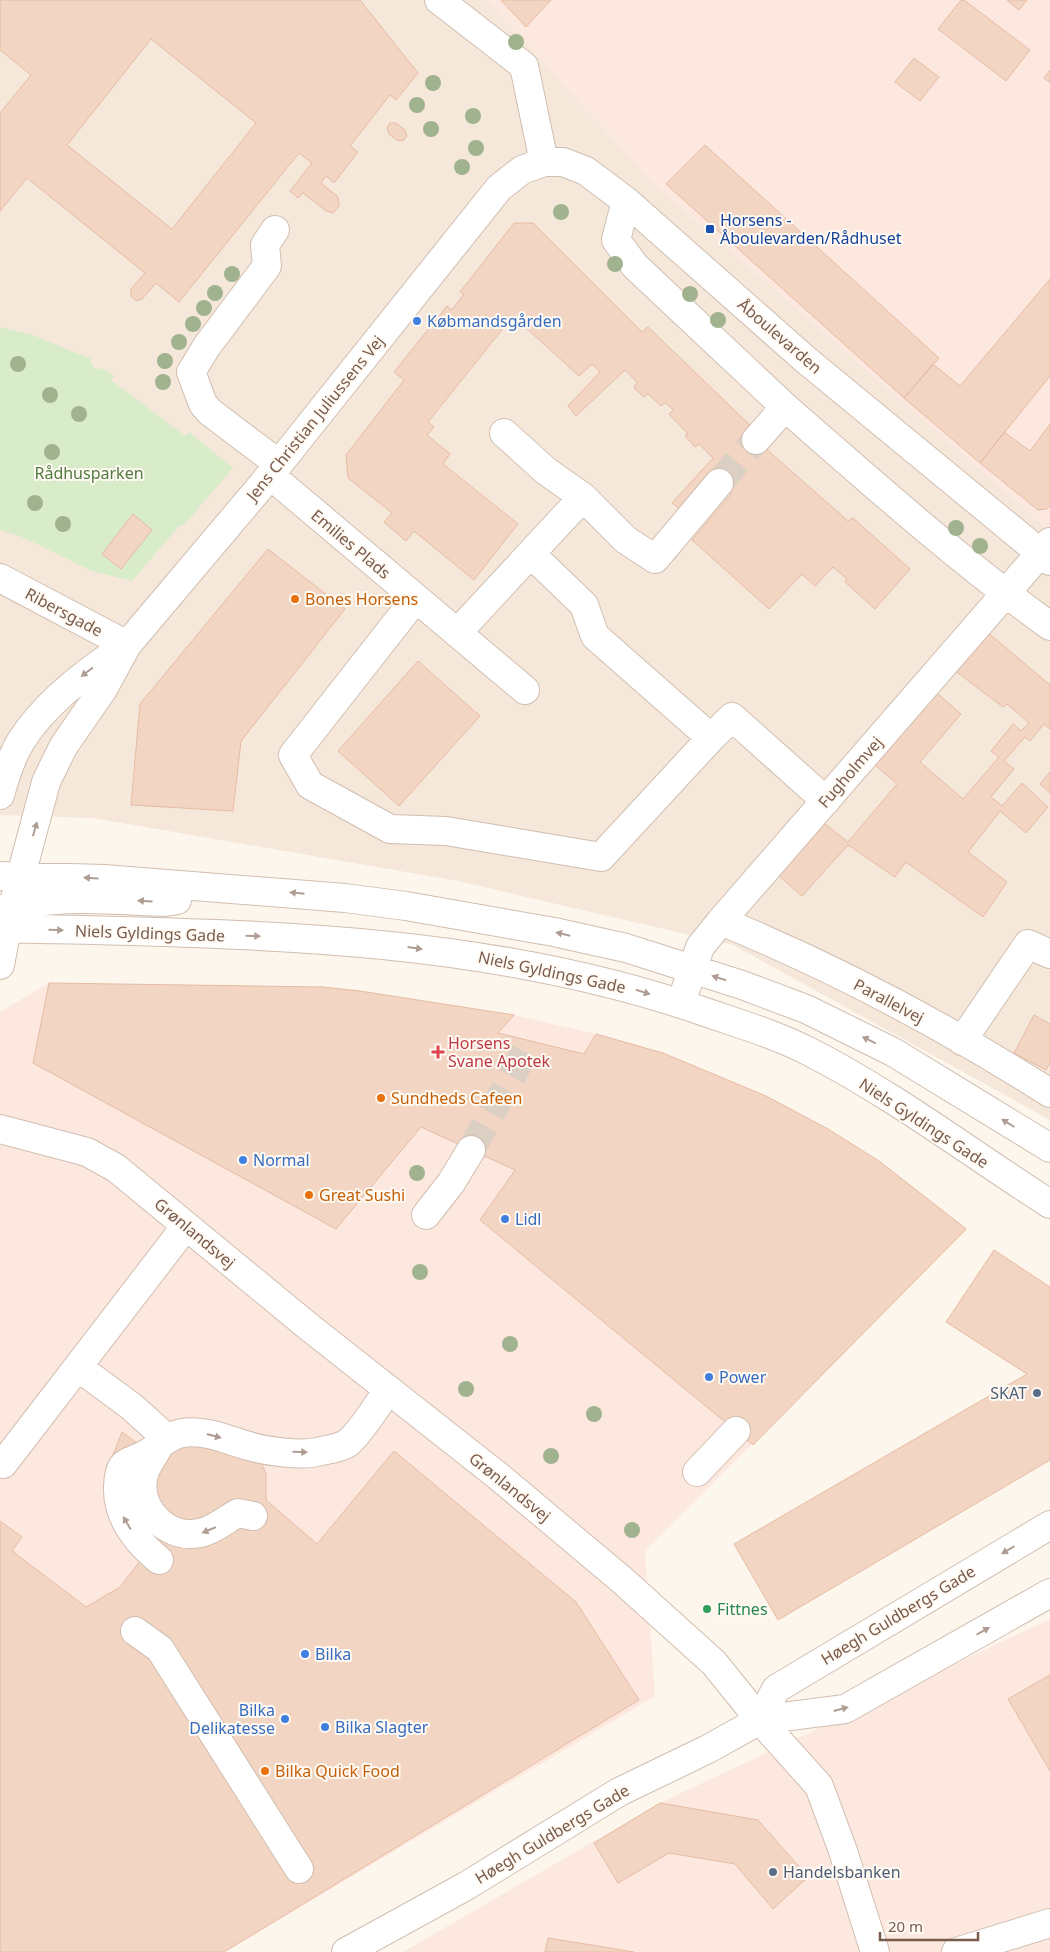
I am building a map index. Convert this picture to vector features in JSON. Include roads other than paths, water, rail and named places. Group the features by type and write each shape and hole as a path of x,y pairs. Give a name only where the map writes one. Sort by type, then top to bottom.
{"street":[{"path":"439,0 524,66 544,162"},
{"name":"Åboulevarden","path":"499,188 522,170 544,162 563,162 586,171 626,201 806,360 1047,552"},
{"name":"Jens Christian Juliussens Vej","path":"6,901 46,782 63,747 103,689 128,645 275,470 499,188"},
{"path":"626,201 616,240 635,266 784,407 1004,593 1050,626"},
{"name":"Emilies Plads","path":"275,230 265,244 267,266 206,346 190,372 203,404 416,598 525,690"},
{"path":"756,440 784,407"},
{"path":"504,433 546,471 584,497 626,540 655,558 719,484"},
{"path":"457,633 584,497"},
{"name":"Fugholmvej","path":"681,1004 691,969 700,947 721,921 1004,593 1047,552"},
{"path":"531,554 584,605 594,636 711,738"},
{"name":"Ribersgade","path":"0,578 128,645"},
{"path":"416,598 293,755 310,785 390,829 446,830 601,857 732,717 826,801"},
{"name":"Jens Christian Juliussens Vej","path":"0,795 21,741 42,716 85,673 128,645"},
{"path":"0,965 6,901 104,879 336,897 415,907 554,932 626,948 806,1009 876,1043 1050,1148"},
{"name":"Niels Gyldings Gade","path":"6,901 300,937 406,946 551,970 624,986 681,1004 808,1051 914,1114 1050,1204"},
{"name":"Parallelvej","path":"721,921 767,940 857,984 962,1041 1050,1093"},
{"path":"962,1041 1028,944 1050,954"},
{"name":"Grønlandsvej","path":"0,1116 12,1132 87,1152 116,1168 388,1390 498,1476 622,1580 714,1663 760,1720 819,1786 843,1851 875,1952"},
{"path":"426,1215 451,1183 472,1150"},
{"path":"0,1462 2,1464 186,1226"},
{"path":"78,1367 132,1407 162,1434 162,1444 147,1464 142,1479 143,1494 148,1509 157,1521 170,1530 185,1534 200,1534 214,1528 238,1513 252,1516"},
{"path":"158,1560 133,1534 123,1517 118,1498 118,1477 120,1467 128,1461 146,1454 166,1439 181,1433 197,1432 251,1447 314,1453 348,1443 388,1390"},
{"path":"697,1472 736,1431"},
{"name":"Høegh Guldbergs Gade","path":"760,1720 776,1689 1050,1525"},
{"name":"Høegh Guldbergs Gade","path":"346,1952 466,1886 618,1792 708,1750 760,1720 845,1709 1050,1593"},
{"path":"135,1631 160,1649 299,1869"},
{"path":"956,1952 1050,1923"}],"tunnel":[{"path":"719,483 756,440"},
{"path":"471,1150 531,1041"}],"place":[{"name":"Horsens - Åboulevarden/Rådhuset","path":"710,229"},
{"name":"Købmandsgården","path":"417,321"},
{"name":"Bones Horsens","path":"295,599"},
{"name":"Horsens Svane Apotek","path":"438,1052"},
{"name":"Sundheds Cafeen","path":"381,1098"},
{"name":"Normal","path":"243,1160"},
{"name":"Great Sushi","path":"309,1195"},
{"name":"Lidl","path":"505,1219"},
{"name":"Power","path":"709,1377"},
{"name":"SKAT","path":"1037,1393"},
{"name":"Fittnes","path":"707,1609"},
{"name":"Bilka","path":"305,1654"},
{"name":"Bilka Delikatesse","path":"285,1719"},
{"name":"Bilka Slagter","path":"325,1727"},
{"name":"Bilka Quick Food","path":"265,1771"},
{"name":"Handelsbanken","path":"773,1872"}],"park label":[{"name":"Rådhusparken","path":"89,473"}]}
